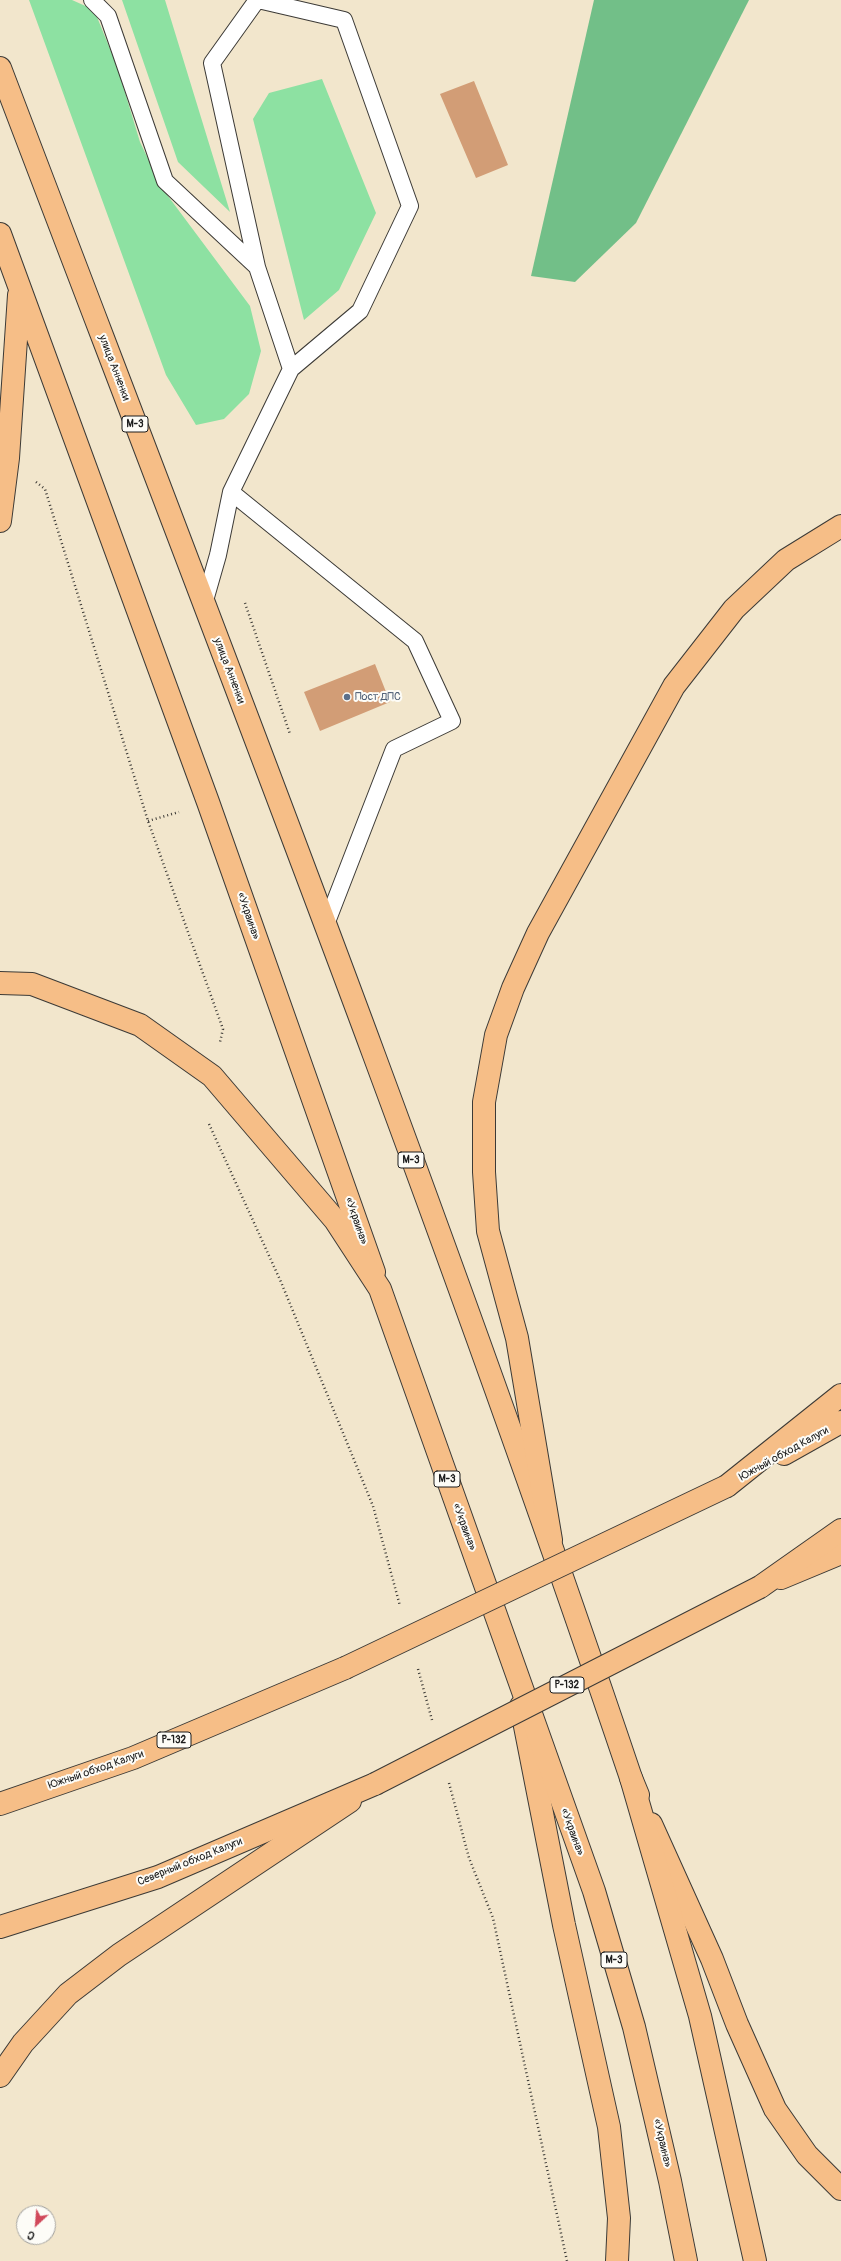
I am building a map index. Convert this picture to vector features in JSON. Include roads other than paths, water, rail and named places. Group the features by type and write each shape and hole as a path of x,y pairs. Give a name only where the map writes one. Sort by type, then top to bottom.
{"main road":[{"name":"улица Анненки","path":"0,68 325,927"},
{"name":"М-3","path":"0,234 20,288"},
{"path":"0,521 8,458 20,288"},
{"name":"«Украина»","path":"20,288 208,802 594,1891 634,2027 670,2181 686,2261"},
{"path":"551,1540 517,1338 488,1232 484,1172 484,1102 496,1035 513,988 538,933 674,686 734,609 786,560 841,526"},
{"name":"М-3","path":"325,927 551,1540 631,1778 700,2016 755,2261"},
{"path":"0,983 32,984 140,1024 212,1076 335,1220 380,1289"},
{"path":"727,1486 841,1395"},
{"name":"Южный обход Калуги","path":"0,1804 133,1758 345,1668 727,1486 841,1422"},
{"name":"Р-132","path":"375,1784 760,1587 841,1530"},
{"path":"760,1587 841,1553"},
{"path":"514,1668 564,1925 608,2126 619,2218 617,2261"},
{"path":"631,1778 712,1959 737,2024 775,2109 807,2155 841,2189"},
{"path":"0,2076 23,2043 68,1994 119,1955 375,1784"},
{"name":"Северный обход Калуги","path":"0,1927 158,1877 375,1784"}],"lane":[{"path":"92,0 108,16 165,181 257,267"},
{"path":"204,604 218,555 231,492 291,369 360,311 410,206 344,20 257,0 212,63 257,267 291,369"},
{"path":"231,492 415,641 452,721 394,749 325,927"}],"place":[{"name":"Пост ДПС","path":"347,697"}]}
